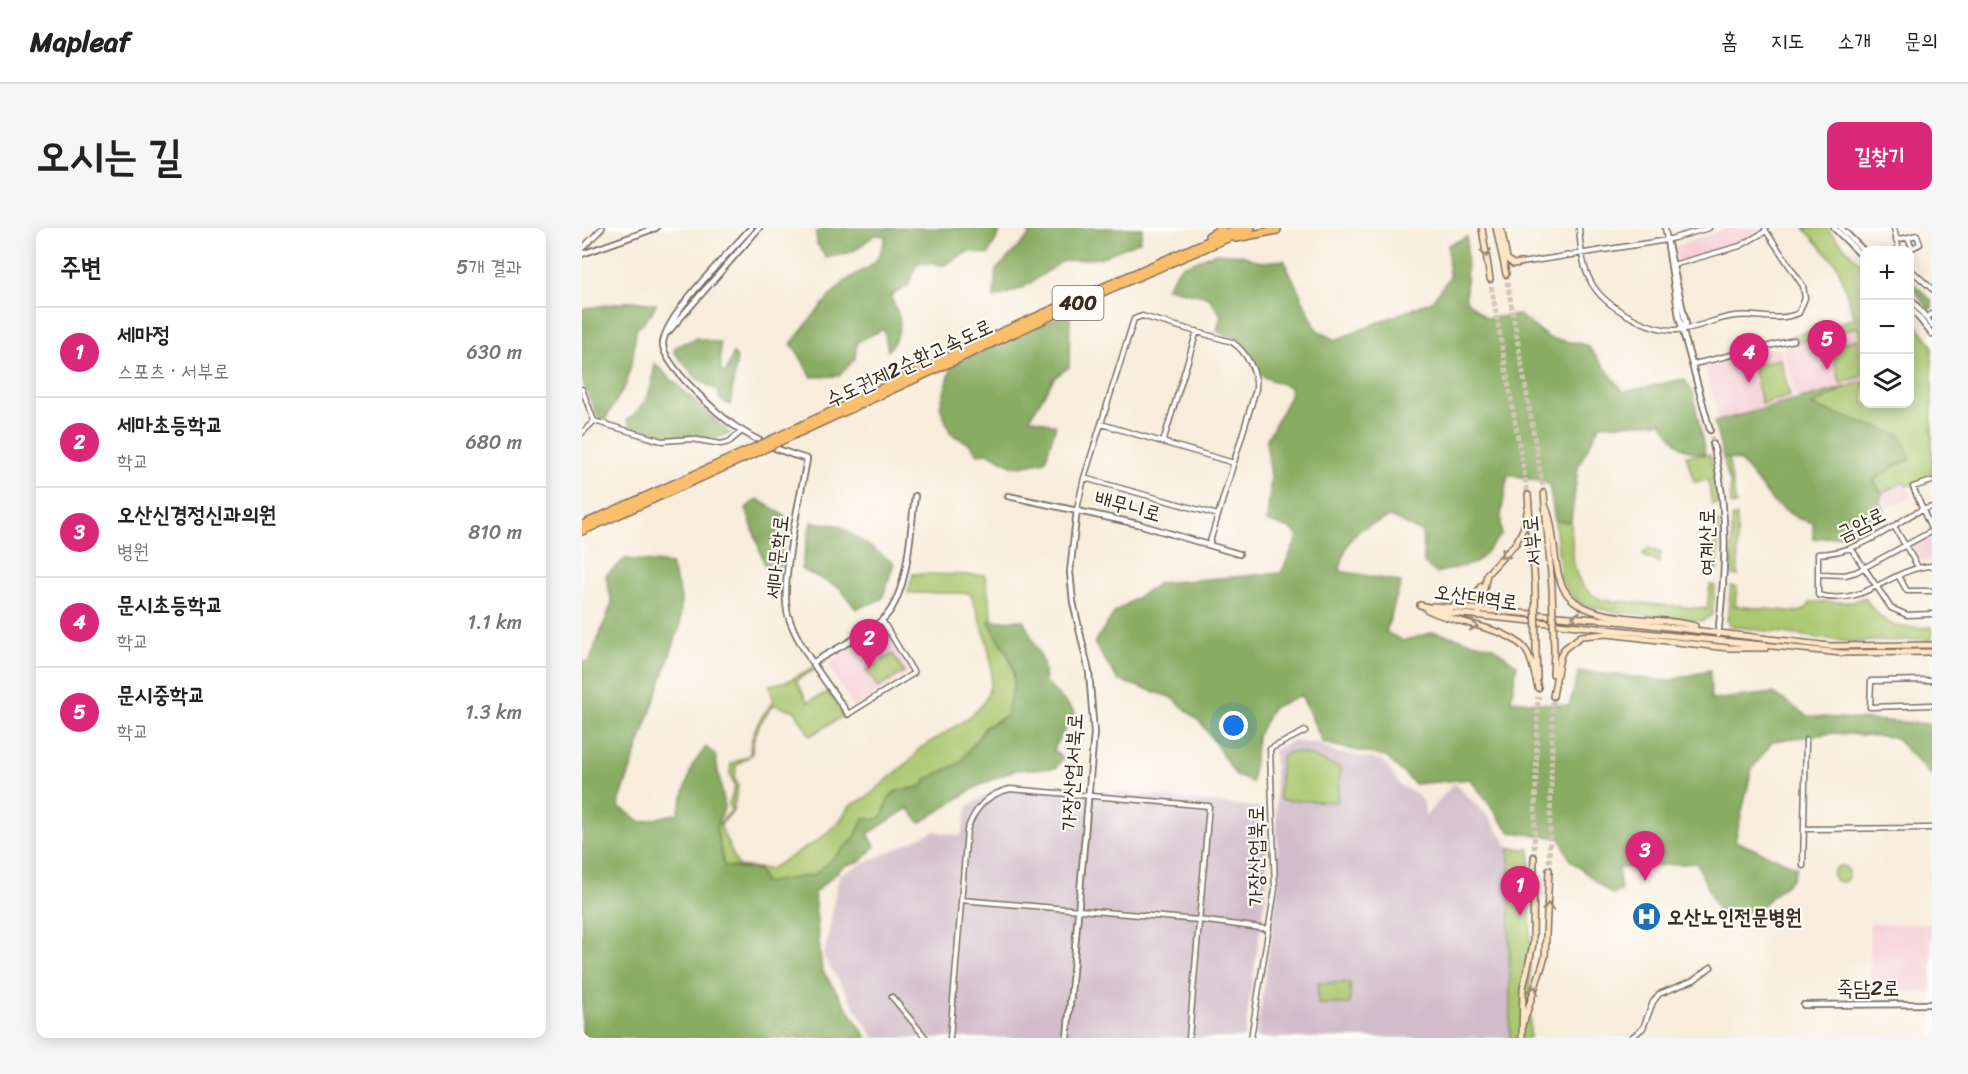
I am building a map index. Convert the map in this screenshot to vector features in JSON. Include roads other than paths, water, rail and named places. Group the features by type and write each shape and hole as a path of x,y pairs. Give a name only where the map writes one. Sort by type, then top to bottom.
{"highway":[{"path":"1147,269 1222,228"},
{"name":"수도권제2순환고속도로","path":"582,525 774,442 1238,228"},
{"name":"수도권제2순환고속도로","path":"1147,269 1251,228"},
{"path":"1147,269 1239,237 1277,230"},
{"name":"수도권제2순환고속도로","path":"582,531 751,452"}],"main road":[{"path":"1482,228 1490,279"},
{"path":"1496,228 1506,274"},
{"path":"1501,228 1507,259 1513,264 1521,263"},
{"name":"서부로","path":"1544,493 1552,587 1553,696 1557,666 1564,649 1581,636 1593,634 1728,648 1796,648"},
{"name":"서부로","path":"1528,495 1535,584 1538,688"},
{"path":"1437,606 1467,604 1475,598 1490,568 1516,543 1523,529 1529,504"},
{"path":"1546,507 1552,522 1560,578 1566,593 1574,602 1598,613 1688,624 1708,630"},
{"path":"1479,613 1484,579"},
{"path":"1420,606 1444,618 1496,632 1520,643 1528,653 1538,688 1538,696"},
{"name":"오산대역로","path":"1420,606 1452,614 1479,613 1708,630 1854,647 1932,645"},
{"name":"오산대역로","path":"1420,606 1437,606 1479,613 1851,653 1932,651"},
{"path":"1534,857 1533,944 1523,988 1522,1038 1524,1018 1542,968 1547,943 1549,870"}],"street":[{"path":"582,249 602,228"},
{"path":"582,254 656,228"},
{"path":"594,421 662,441 692,439 721,444 729,442 742,431 726,420 669,363 663,350 672,319 751,228"},
{"path":"666,334 759,228"},
{"path":"1579,228 1591,282 1613,305 1649,326 1684,329 1731,316 1745,315 1778,319 1799,313 1805,298 1803,286 1765,229 1740,246 1673,265"},
{"path":"1665,228 1679,317 1694,364 1710,430"},
{"path":"1521,263 1667,240 1709,228"},
{"path":"1834,228 1860,254"},
{"path":"1841,228 1860,247"},
{"path":"1894,228 1898,246"},
{"path":"1896,240 1908,237"},
{"path":"1667,240 1686,324 1684,329"},
{"path":"1914,273 1932,289"},
{"path":"1912,300 1932,325"},
{"path":"1914,312 1932,334"},
{"path":"1926,318 1932,314"},
{"path":"1077,509 1084,478 1137,317 1142,316 1232,342 1240,347 1256,375 1256,389 1209,545"},
{"path":"1163,442 1197,332"},
{"path":"1694,364 1794,340"},
{"path":"582,389 594,421"},
{"path":"582,433 594,421"},
{"path":"1101,424 1234,463"},
{"name":"세마문학로","path":"742,431 776,448 807,459 786,597 788,614 795,632 848,714"},
{"name":"여계산로","path":"1713,444 1721,478 1726,528 1725,577 1717,640"},
{"path":"1084,478 1218,515"},
{"path":"1932,481 1913,487 1932,531 1849,574 1820,574 1818,596 1847,598 1875,588 1918,567 1932,566"},
{"path":"814,662 882,620 891,609 901,586 915,496"},
{"name":"배무니로","path":"1008,496 1077,509 1239,554"},
{"name":"금암로","path":"1820,574 1818,554 1845,552 1923,509 1932,507"},
{"name":"가장산업서북로","path":"1067,1038 1094,734 1089,672 1073,602 1070,572 1077,509"},
{"path":"1894,526 1918,567"},
{"path":"1851,548 1875,588 1896,611 1907,615 1932,614"},
{"path":"1899,577 1907,591 1932,591"},
{"path":"848,714 914,673 882,620"},
{"path":"1932,680 1871,681 1869,707 1932,705"},
{"name":"가장산업북로","path":"1251,1038 1275,889 1270,749 1305,731"},
{"path":"1803,866 1806,740"},
{"path":"950,1038 967,830 972,818 986,799 1010,789 1209,806 1189,1038"},
{"path":"1804,829 1932,828"},
{"path":"961,900 1269,929"},
{"path":"1631,1038 1643,1028 1653,1002 1659,994 1694,980 1711,966"},
{"path":"892,997 926,1038"},
{"name":"죽담2로","path":"1804,1005 1932,1004"},
{"path":"1638,1031 1639,1038"}],"tunnel":[{"path":"1506,274 1544,493"},
{"path":"1490,279 1528,495"},
{"path":"1710,430 1713,444"},
{"path":"1534,857 1538,696"},
{"path":"1549,870 1553,696"}],"place":[{"name":"문시중학교","path":"1827,370"},
{"name":"문시초등학교","path":"1749,383"},
{"name":"세마초등학교","path":"869,669"},
{"name":"오산신경정신과의원","path":"1645,881"},
{"name":"세마정","path":"1520,916"},
{"name":"오산노인전문병원","path":"1646,917"}]}
